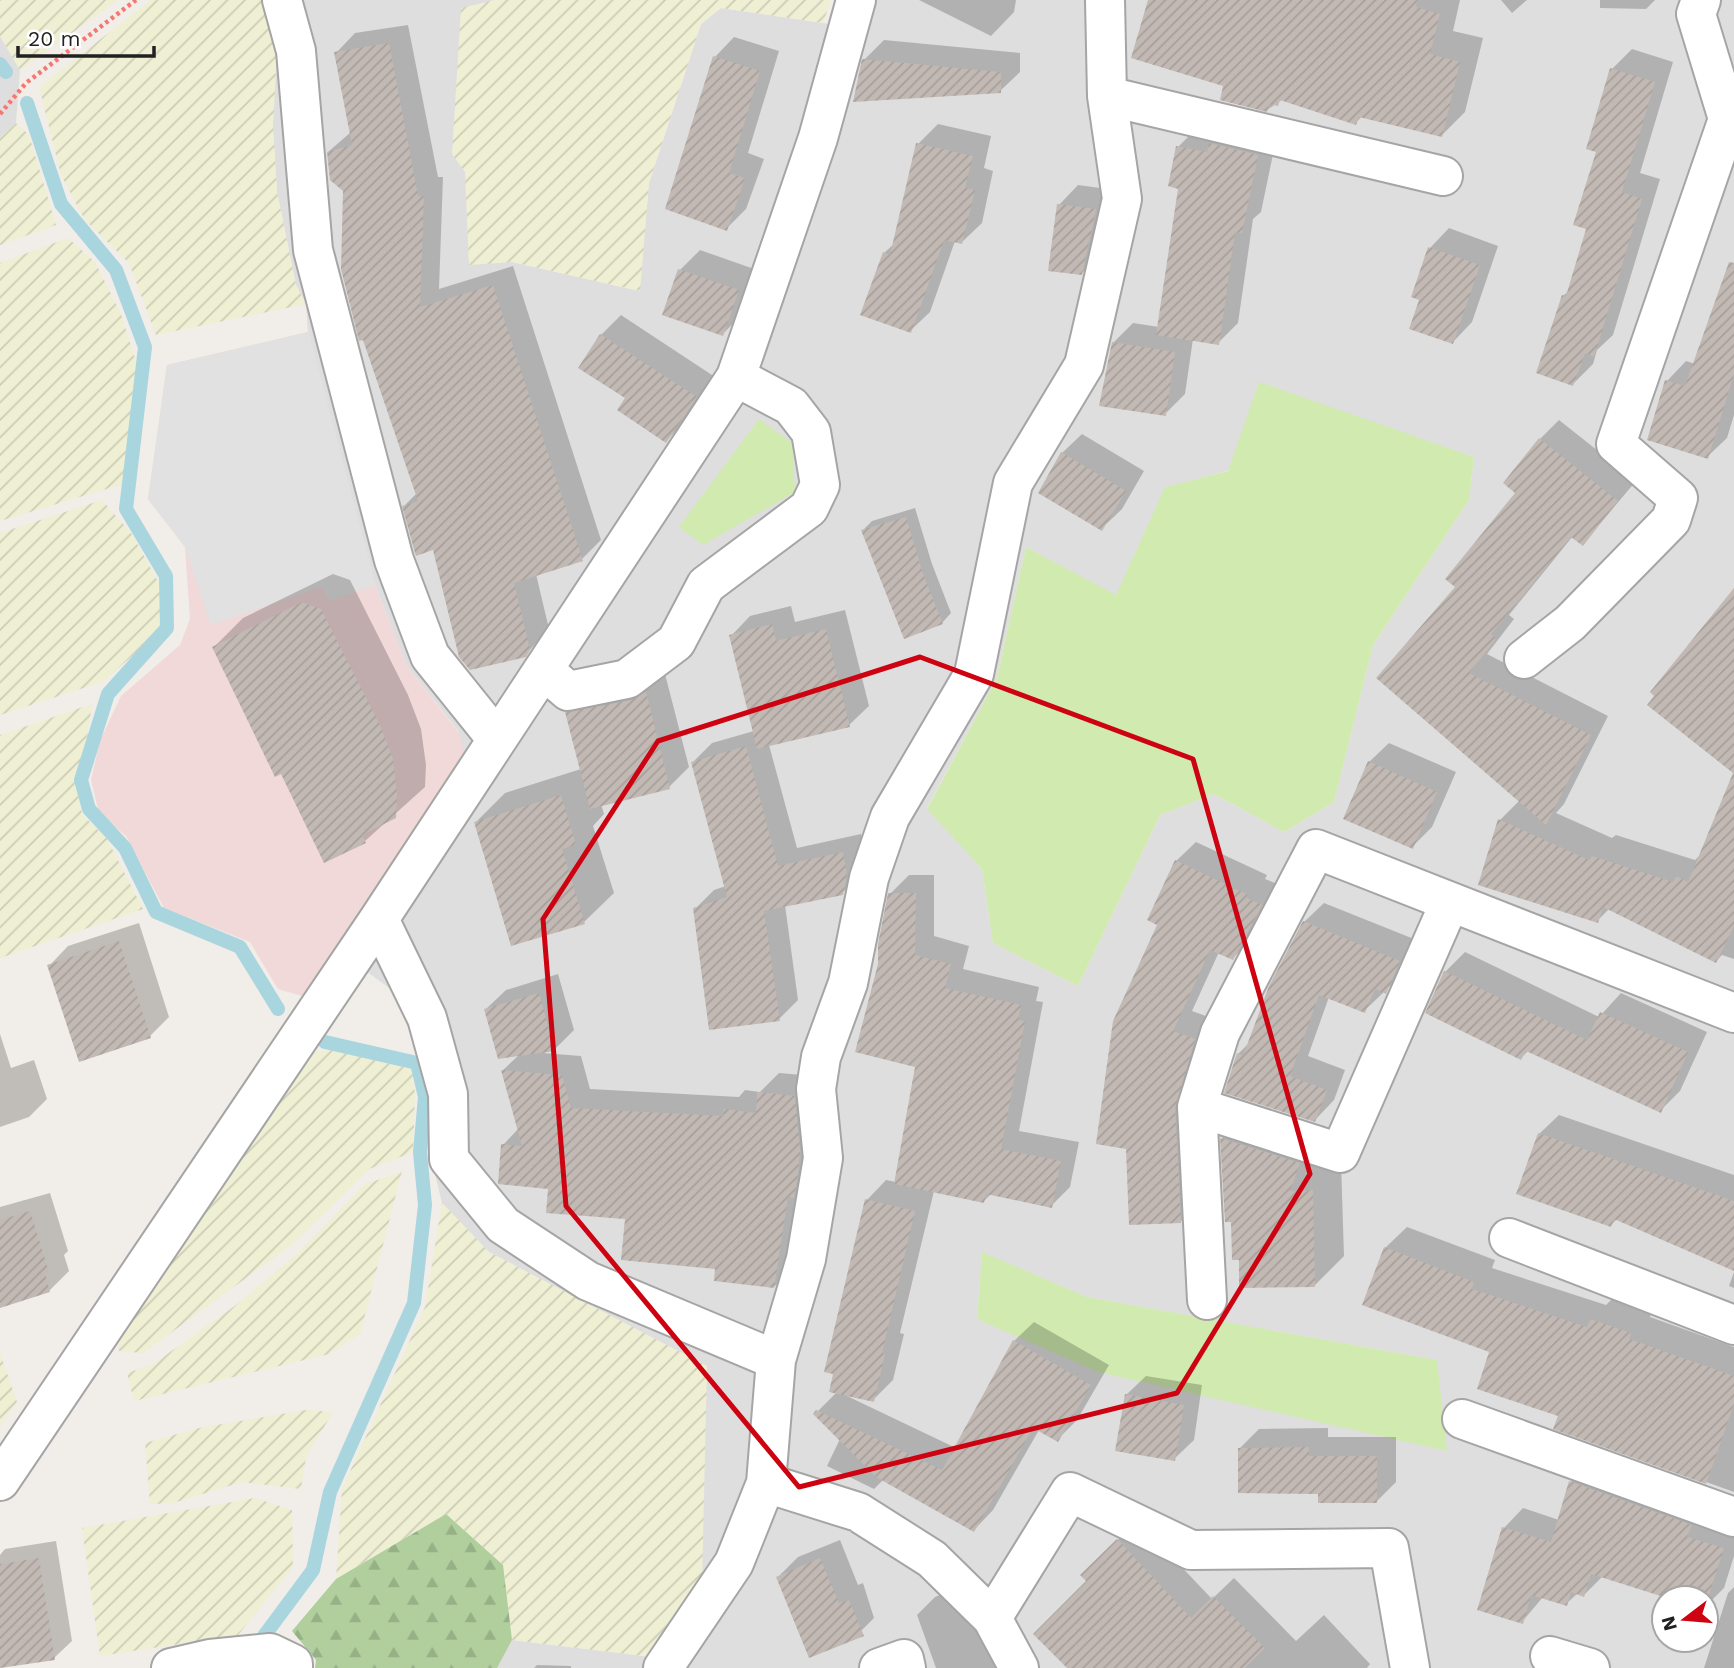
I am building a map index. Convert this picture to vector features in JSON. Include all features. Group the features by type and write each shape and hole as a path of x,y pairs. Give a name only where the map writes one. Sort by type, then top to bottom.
{"street":[{"path":"282,0 296,51 313,250 394,560 430,656 496,738"},
{"path":"0,1480 379,919 736,377 818,138 856,0"},
{"path":"663,1668 734,1563 766,1483 776,1360 806,1259 823,1158 816,1089 821,1057 848,983 862,927 869,878 890,817 974,674 1013,483 1084,365 1122,199 1107,96 1105,0"},
{"path":"1524,659 1570,624 1671,520 1678,498 1616,444 1728,119 1696,14 1701,0"},
{"path":"1107,96 1443,176"},
{"path":"544,670 568,691 627,679 676,642 706,585 809,508 820,485 811,432 791,406 736,377"},
{"path":"1207,1300 1197,1107 1220,1032 1316,849 1734,1013"},
{"path":"1197,1107 1340,1153 1450,902"},
{"path":"379,919 427,1018 447,1094 449,1159 503,1226 588,1282 776,1360"},
{"path":"1509,1238 1734,1325"},
{"path":"1462,1419 1734,1517"},
{"path":"766,1483 859,1512 932,1559 992,1618 1019,1668"},
{"path":"992,1618 1070,1492 1191,1550 1390,1548 1410,1668"},
{"path":"171,1668 210,1659 270,1653 293,1664 293,1668"},
{"path":"1550,1656 1590,1668"},
{"path":"878,1668 904,1659 906,1668"}],"path":[{"path":"0,114 26,83 136,0"}],"highlighted area":[{"path":"920,657 1193,759 1310,1174 1177,1393 799,1487 566,1206 543,919 658,741"}],"shaded area":[{"path":"264,0 495,0 461,9 469,264 512,262 639,291 649,183 701,24 721,8 863,29 872,0 1734,0 1734,1668 497,1668 512,1640 652,1657 707,1367 489,1252 442,1203 429,1149 432,1105 422,1053 396,993 336,949 459,732 406,665 375,585 308,332 306,304 296,285 277,192","holes":["1385,427 1474,457 1469,500 1373,645 1334,802 1284,832 1214,794 1160,815 1078,986 993,943 982,869 927,808 997,678 1026,547 1116,596 1165,488","982,1253 1087,1297 1436,1360 977,1319"]},
{"path":"0,36 20,70 16,123 0,138"},
{"path":"308,332 375,585 406,665 459,733 465,756 305,997 278,989 250,942 164,908 126,836 99,813 91,780 100,741 121,696 180,645 190,619 185,547 148,499 167,365"},
{"path":"308,332 375,585 330,601 321,587 211,625 185,547 148,499 167,365"}],"green space":[{"path":"0,0 118,0 20,70 0,36"},
{"path":"151,0 264,0 277,52 273,125 277,192 296,285 306,304 156,335 129,263 85,220 61,175 39,87"},
{"path":"495,0 831,0 823,23 721,8 701,24 649,183 640,291 512,262 469,265 465,172 452,154 461,8"},
{"path":"16,123 29,135 56,225 0,245 0,138"},
{"path":"68,238 95,262 121,314 136,362 123,484 0,521 0,263"},
{"path":"1259,382 1474,457 1469,500 1373,645 1334,802 1284,832 1214,794 1160,815 1078,986 993,943 982,869 927,809 997,678 1026,547 1116,595 1165,487 1228,471"},
{"path":"759,419 792,443 795,492 703,545 679,527"},
{"path":"102,500 131,533 163,590 159,633 102,682 0,715 0,533"},
{"path":"92,704 87,739 75,777 82,814 107,839 143,909 0,958 0,735"},
{"path":"332,1050 412,1069 415,1094 413,1152 369,1169 294,1243 143,1353 119,1351 118,1337 310,1052"},
{"path":"402,1171 360,1334 329,1354 134,1401 127,1373 152,1365 236,1305 298,1253 364,1185"},
{"path":"442,1203 489,1252 707,1366 702,1583 652,1657 512,1640 503,1565 446,1514 336,1579 342,1489 425,1307"},
{"path":"982,1252 1087,1297 1437,1360 1447,1451 1098,1372 977,1319"},
{"path":"0,1353 17,1402 0,1427"},
{"path":"305,1410 333,1412 306,1457 301,1489 242,1482 173,1503 150,1504 145,1443 199,1428"},
{"path":"255,1498 292,1510 293,1567 238,1635 100,1656 82,1528"},
{"path":"446,1514 503,1565 512,1640 497,1668 315,1668 316,1660 292,1631 336,1579"}],"building":[{"path":"1148,0 1417,0 1416,7 1440,14 1430,54 1460,62 1442,137 1359,117 1356,125 1280,100 1278,106 1269,104 1267,112 1220,100 1223,86 1131,58"},
{"path":"389,43 418,196 424,196 420,307 493,285 583,561 514,583 530,650 526,657 470,670 459,657 433,550 416,556 415,553 402,506 418,501 363,340 359,341 341,269 343,191 330,180 327,152 352,145 334,52"},
{"path":"713,56 760,71 729,173 745,178 727,231 665,209"},
{"path":"862,59 1001,72 1001,93 853,102"},
{"path":"1610,68 1655,82 1622,192 1642,199 1594,357 1585,353 1573,386 1536,373 1562,295 1566,296 1586,229 1573,225 1596,152 1586,149"},
{"path":"916,143 973,156 965,188 975,190 962,244 944,240 911,333 860,315 883,252 890,255"},
{"path":"1209,143 1258,155 1242,233 1235,232 1219,345 1156,335 1178,189 1168,186 1176,146 1207,152"},
{"path":"1057,204 1096,209 1082,275 1048,271"},
{"path":"1428,247 1480,265 1453,344 1409,329 1419,300 1411,297"},
{"path":"1729,262 1734,263 1734,374 1708,459 1647,440 1665,380 1685,386"},
{"path":"678,269 739,290 723,336 662,315"},
{"path":"600,334 697,397 666,443 617,410 625,398 578,368"},
{"path":"1112,342 1175,352 1166,416 1099,406"},
{"path":"1539,438 1618,501 1583,546 1571,537 1491,634 1496,639 1469,673 1591,735 1546,825 1376,678 1455,587 1445,579 1515,493 1503,483"},
{"path":"1061,452 1126,491 1102,531 1038,493"},
{"path":"906,517 923,574 943,624 904,639 861,530"},
{"path":"1734,588 1734,926 1716,963 1603,907 1598,923 1478,885 1498,819 1589,860 1592,856 1673,882 1676,876 1688,882 1733,773 1647,705 1654,696 1650,692"},
{"path":"302,602 321,609 380,725 393,759 397,795 396,818 362,835 366,843 324,863 281,774 275,777 212,647"},
{"path":"772,624 776,641 826,629 850,727 757,749 729,635"},
{"path":"646,692 670,789 590,809 565,712 631,700"},
{"path":"746,746 778,866 843,852 847,875 843,895 764,911 780,1021 709,1030 693,908 727,897 691,762"},
{"path":"1368,761 1437,792 1413,849 1343,819"},
{"path":"561,795 576,845 562,849 585,924 511,946 474,822"},
{"path":"1175,860 1248,895 1247,898 1262,905 1233,960 1210,950 1173,1031 1195,1039 1175,1108 1181,1223 1129,1225 1126,1149 1096,1144 1113,1021 1157,925 1147,920"},
{"path":"888,893 916,893 915,955 951,964 945,988 1021,1005 1018,1020 1025,1021 1001,1149 1061,1161 1052,1208 986,1194 984,1203 894,1184 915,1067 855,1052 878,964 878,944"},
{"path":"1303,921 1400,961 1386,994 1375,989 1365,1013 1319,995 1290,1076 1327,1090 1315,1122 1224,1093 1237,1053 1243,1056 1269,986"},
{"path":"119,941 151,1038 79,1062 47,965"},
{"path":"1444,971 1587,1040 1600,1012 1688,1052 1661,1113 1526,1051 1521,1060 1425,1013"},
{"path":"539,993 555,1051 498,1059 484,1009"},
{"path":"501,1070 562,1075 571,1108 723,1116 724,1109 756,1113 757,1092 795,1096 800,1151 798,1173 794,1198 788,1197 774,1288 714,1281 715,1269 621,1260 625,1219 546,1213 548,1189 498,1184 501,1144 522,1146"},
{"path":"1538,1133 1734,1201 1734,1271 1614,1219 1611,1227 1516,1194"},
{"path":"1220,1138 1300,1163 1290,1191 1313,1190 1315,1287 1239,1288 1239,1260 1232,1260 1231,1222 1225,1222"},
{"path":"865,1199 915,1211 882,1353 885,1354 874,1402 829,1392 833,1374 824,1372"},
{"path":"30,1211 49,1272 45,1273 50,1292 0,1308 0,1220"},
{"path":"1384,1247 1474,1282 1472,1289 1587,1327 1590,1319 1631,1333 1629,1339 1734,1376 1734,1404 1706,1484 1553,1429 1558,1416 1477,1389 1489,1352 1362,1305"},
{"path":"1013,1340 1091,1385 1058,1442 1033,1428 974,1532 876,1477 813,1414 816,1410 942,1470"},
{"path":"1125,1394 1184,1405 1175,1461 1115,1451"},
{"path":"1309,1447 1309,1456 1377,1456 1377,1503 1318,1503 1318,1494 1238,1493 1238,1448"},
{"path":"1569,1481 1692,1525 1687,1537 1724,1548 1712,1584 1650,1584 1650,1593 1591,1574 1584,1597 1571,1592 1567,1606 1531,1595 1523,1624 1477,1610 1502,1527 1551,1542"},
{"path":"1117,1539 1191,1618 1213,1596 1265,1648 1245,1668 1067,1668 1033,1634 1086,1581 1080,1575"},
{"path":"39,1558 55,1660 0,1668 0,1564"},
{"path":"820,1558 839,1603 849,1600 864,1636 809,1658 776,1577"}],"waterway":[{"path":"0,64 6,72"},
{"path":"27,103 61,204 116,270 145,347 126,509 166,576 167,628 108,694 81,780 89,809 125,848 156,912 240,947 278,1009"},
{"path":"264,1636 313,1570 330,1492 414,1303 425,1205 420,1152 425,1097 417,1063 325,1042"}]}
